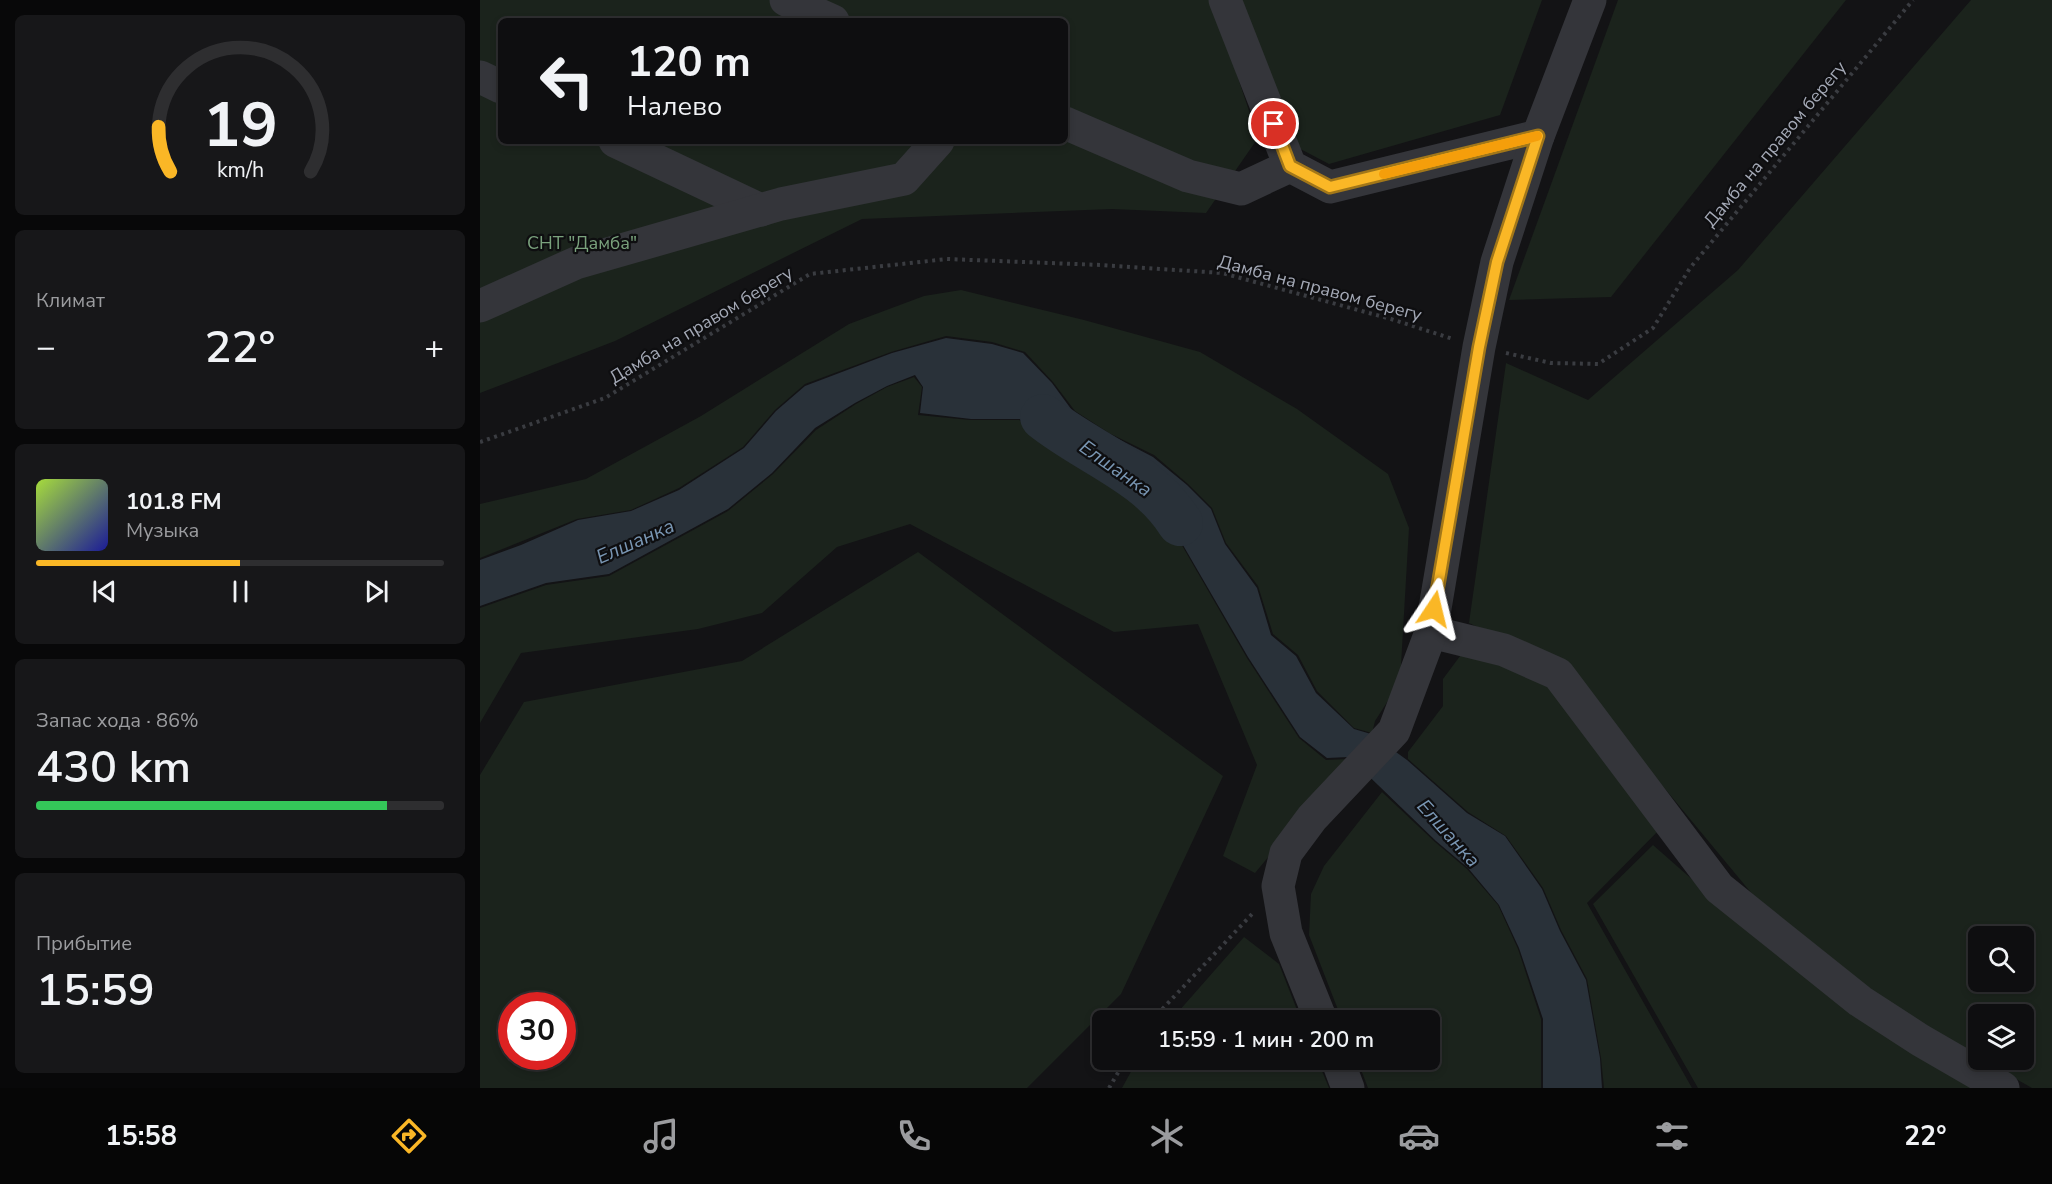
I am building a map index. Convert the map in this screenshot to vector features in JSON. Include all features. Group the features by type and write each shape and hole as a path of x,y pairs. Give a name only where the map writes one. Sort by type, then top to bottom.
{"street":[{"path":"786,0 826,18"},
{"path":"1225,0 1290,166 1330,187 1538,136"},
{"path":"1317,1010 1286,933 1278,886 1286,853 1312,818 1394,731 1431,632 1479,347 1497,262 1538,136 1590,0"},
{"path":"480,77 498,86"},
{"path":"1068,124 1188,176 1240,189 1290,166"},
{"path":"621,144 761,210"},
{"path":"481,304 576,262 781,204 904,179 935,144"},
{"path":"1431,632 1504,650 1558,674 1719,888 1860,1001 1920,1040 2003,1088"},
{"path":"1341,1070 1348,1088"}],"path":[{"name":"Дамба на правом берегу","path":"480,442 605,399 810,274 947,259 1101,265 1222,273 1391,319 1479,347 1551,363 1598,364 1653,328 1690,268 1913,0"},
{"path":"1161,1010 1278,886"},
{"path":"1109,1088 1120,1070"}],"green space":[{"name":"СНТ \"Дамба\"","path":"480,0 1212,0 1258,138 1206,213 1112,209 862,219 615,341 480,393"},
{"path":"1235,0 1542,0 1500,115 1329,164 1291,144"},
{"path":"1618,0 1846,0 1611,297 1509,300"},
{"path":"1971,0 2052,0 2052,1088 2032,1088 2000,1070 2034,1070 2034,1004 1968,1004 1968,1051 1899,1012 1753,895 1565,668 1469,623 1506,363 1588,400 1738,270"},
{"path":"961,290 1084,320 1200,352 1297,409 1388,474 1409,528 1400,682 1375,721 1372,733 1354,728 1317,691 1298,655 1273,634 1258,586 1226,543 1212,508 1154,455 1109,433 1075,411 1053,382 1025,352 992,342 946,336 891,352 805,384 775,410 743,447 679,488 631,510 577,519 480,558 480,504 586,479 701,416 849,324 924,296"},
{"path":"914,377 922,387 918,415 970,420 1019,420 1108,458 1150,490 1247,658 1299,738 1326,760 1349,759 1255,873 1223,856 1257,765 1198,624 1114,632 910,524 837,547 762,613 698,629 521,653 480,723 480,608 546,585 609,576 728,511 773,474 816,430 887,387"},
{"path":"918,552 1223,776 1121,994 1105,1010 1092,1010 1092,1023 1027,1088 480,1088 480,775 524,702 742,661"},
{"path":"1466,648 1552,689 1662,827 1587,903 1692,1088 1604,1088 1587,979 1561,930 1543,888 1506,836 1468,812 1408,759 1408,752 1443,706 1443,679"},
{"path":"1382,792 1467,869 1498,905 1518,949 1541,1019 1541,1088 1368,1088 1361,1070 1440,1070 1440,1010 1338,1010 1309,935 1311,894 1324,866"},
{"path":"1653,845 1737,919 1979,1088 1698,1088 1593,904"},
{"path":"1244,937 1279,964 1297,1010 1180,1010"},
{"path":"1132,1070 1322,1070 1329,1088 1122,1088"}],"water":[{"path":"946,338 992,344 1023,353 1052,383 1074,413 1153,457 1187,485 1211,509 1225,544 1257,588 1271,635 1296,656 1316,693 1354,729 1371,734 1407,760 1467,813 1505,836 1542,889 1560,931 1586,980 1600,1058 1602,1088 1543,1088 1543,1019 1519,948 1499,905 1468,868 1436,841 1349,757 1327,758 1300,737 1248,657 1151,490 1109,457 1064,436 1020,419 971,419 920,413 923,387 915,375 887,386 815,428 772,473 728,509 609,574 546,583 480,606 480,560 578,520 631,511 679,490 744,448 776,411 805,386 892,353"}],"waterway":[{"name":"Елшанка","path":"1043,417 1116,464 1151,490 1167,505 1180,523"}],"slow traffic":[{"path":"1384,174 1537,136"}],"route":[{"path":"1274,124 1290,166 1330,187 1538,136 1497,262 1479,347 1434,609"}]}
